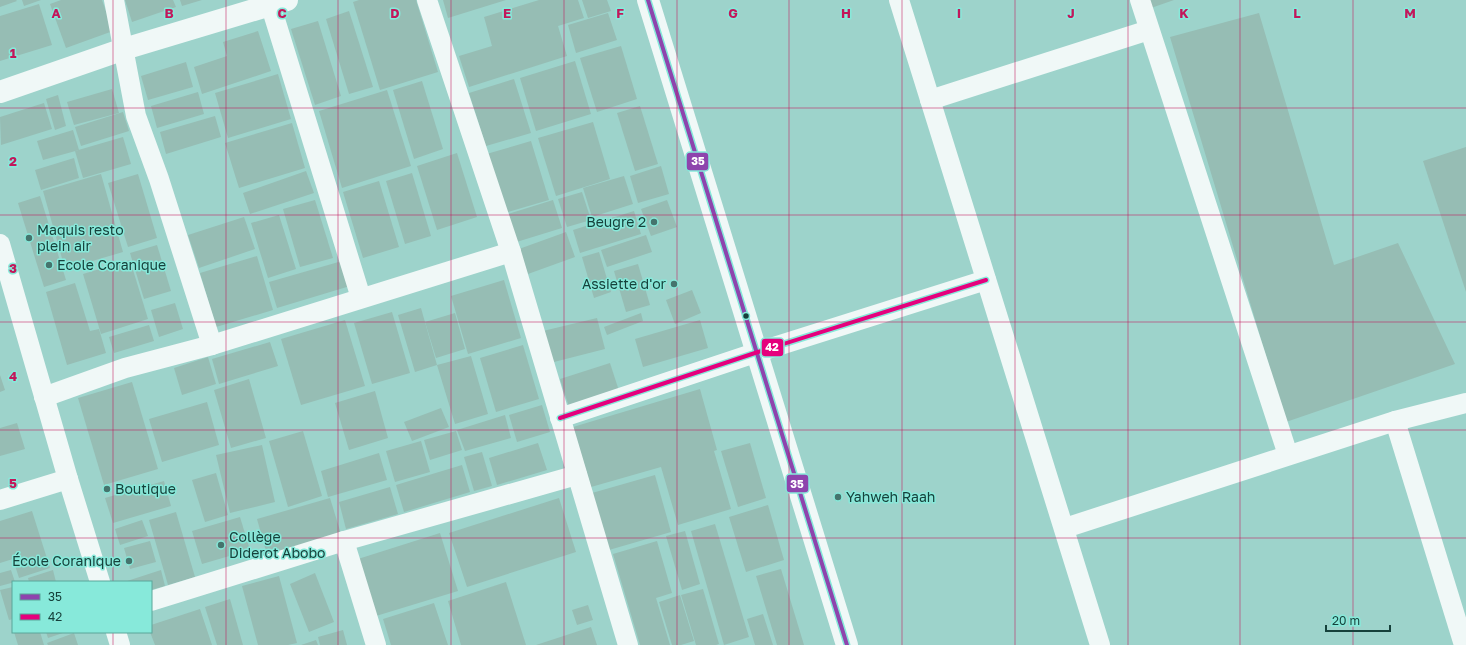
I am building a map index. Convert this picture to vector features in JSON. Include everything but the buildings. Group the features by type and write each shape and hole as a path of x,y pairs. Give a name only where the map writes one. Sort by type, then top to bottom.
{"street":[{"path":"114,0 136,116 159,179 212,345"},
{"path":"427,0 511,252 628,645"},
{"path":"648,0 758,352 847,645"},
{"path":"899,0 1065,528 1100,645"},
{"path":"1140,0 1288,455"},
{"path":"0,92 124,50 275,2 361,298"},
{"path":"930,100 1149,30"},
{"path":"0,244 68,479 100,581"},
{"path":"44,397 125,368 212,345 511,252"},
{"path":"560,418 758,352 986,280"},
{"path":"1065,528 1395,421 1466,403"},
{"path":"1395,421 1462,644"},
{"path":"152,601 344,541 577,475"},
{"path":"0,500 68,479"},
{"path":"344,541 376,645"},
{"path":"116,633 120,645"}],"transit line":[{"name":"35","path":"648,0 847,645"},
{"name":"42","path":"560,418 758,352 986,280"}],"place":[{"name":"Beugre 2","path":"654,222"},
{"name":"Maquis resto plein air","path":"29,238"},
{"name":"Ecole Coranique","path":"49,265"},
{"name":"Assiette d'or","path":"674,284"},
{"name":"Boutique","path":"107,489"},
{"name":"Yahweh Raah","path":"838,497"},
{"name":"Collège Diderot Abobo","path":"221,545"},
{"name":"École Coranique","path":"129,561"}]}
